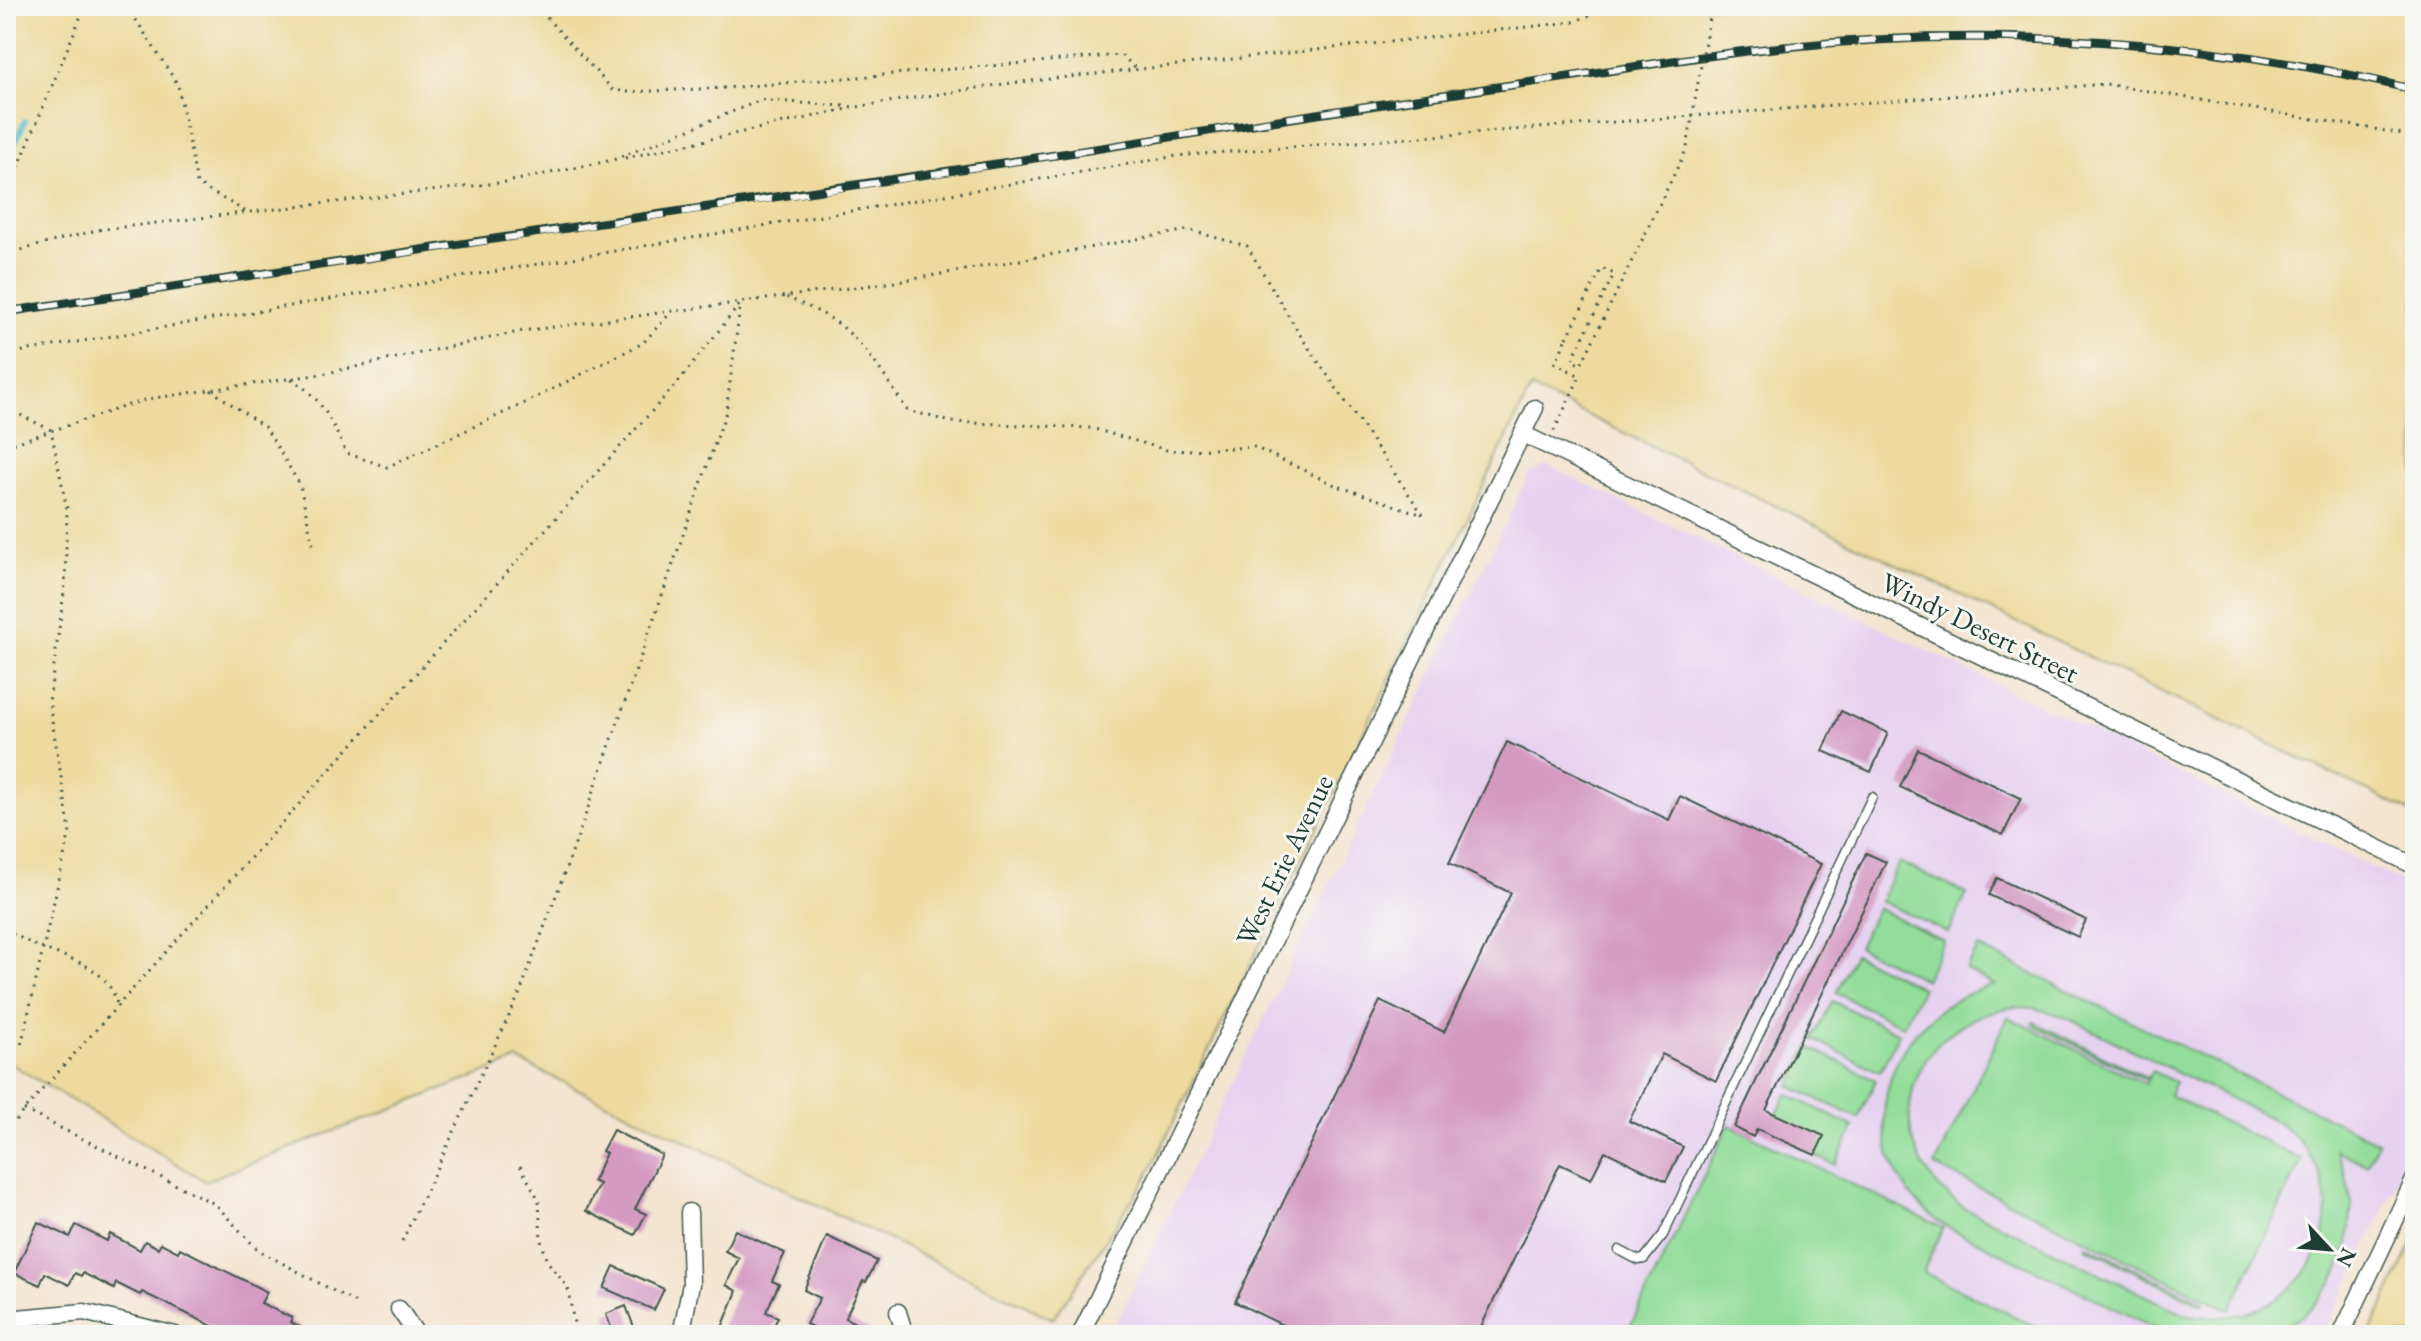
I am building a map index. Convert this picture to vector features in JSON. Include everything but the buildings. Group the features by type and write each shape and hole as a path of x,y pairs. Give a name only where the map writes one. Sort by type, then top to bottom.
{"street":[{"name":"West Erie Avenue","path":"1080,1335 1535,408"},
{"name":"Windy Desert Street","path":"1523,434 2415,866"},
{"path":"2341,1335 2415,1178"},
{"path":"681,1335 691,1284 689,1212"},
{"path":"399,1309 417,1335"},
{"path":"6,1319 84,1312 175,1335"},
{"path":"898,1312 905,1335"}],"lane":[{"path":"1619,1250 1638,1260 1644,1259 1663,1235 1872,797"}],"path":[{"path":"6,197 85,6"},
{"path":"127,6 178,85 197,184 250,214"},
{"path":"536,6 613,90 629,92 932,72 1121,55 1138,70"},
{"path":"6,254 97,230 507,182 860,106 1003,84 1573,22 1614,6"},
{"path":"1547,445 1580,376 1555,363 1602,268 1614,274 1572,360 1581,365 1687,148 1711,6"},
{"path":"6,354 1176,156 2106,84 2415,136"},
{"path":"613,160 761,100 860,106"},
{"path":"6,446 147,399 291,379 523,331 902,281 1188,230 1247,246 1302,338 1423,515 1335,485 1254,447 1170,451 1091,428 951,422 907,410 880,370 845,329 786,297"},
{"path":"7,1132 679,381 740,304"},
{"path":"402,1241 519,995 576,842 726,412 740,304"},
{"path":"291,379 308,389 329,416 346,453 387,467 523,404 643,343 673,310"},
{"path":"211,390 266,428 300,485 313,545"},
{"path":"6,408 51,430"},
{"path":"21,1046 70,831 49,702 65,585 67,509 51,430"},
{"path":"6,929 98,972 113,989 117,1006"},
{"path":"24,1110 215,1204 258,1250 358,1304"},
{"path":"520,1166 539,1200 541,1241 548,1262 568,1288 576,1335"}],"shaded area":[{"path":"1545,466 2415,888 2415,1146 2323,1335 1110,1335 1527,478"}],"green space":[{"path":"1899,862 1967,894 1948,933 1880,901"},
{"path":"1877,908 1944,941 1925,980 1858,947"},
{"path":"1978,947 2378,1142 2367,1165 2336,1150 2352,1203 2348,1243 2333,1281 2319,1300 2301,1317 2269,1335 2170,1335 1947,1227 1914,1199 1893,1165 1885,1129 1887,1092 1900,1056 1923,1025 1954,1001 1995,985 1966,970","holes":["2014,1007 2034,1008 2065,1017 2270,1118 2304,1147 2322,1181 2326,1217 2317,1252 2297,1282 2267,1304 2229,1316 2184,1314 1966,1209 1936,1183 1918,1153 1910,1122 1913,1090 1925,1061 1947,1036 1976,1017"]},
{"path":"1854,954 1922,988 1903,1026 1836,993"},
{"path":"1832,1001 1899,1033 1880,1072 1813,1039"},
{"path":"2008,1017 2145,1084 2147,1080 2033,1025 2034,1022 2148,1078 2152,1071 2175,1082 2169,1095 2302,1160 2230,1310 1935,1166"},
{"path":"1809,1047 1876,1080 1858,1118 1790,1086"},
{"path":"1787,1094 1854,1127 1835,1165 1768,1132"},
{"path":"1729,1125 1943,1228 1923,1272 2053,1335 1626,1335"},
{"path":"2085,1247 2204,1302 2203,1305"}],"sand":[{"path":"6,6 2415,6 2415,814 1531,388 1146,1179 1053,1319 518,1060 205,1181 6,1061"},
{"path":"2415,1238 2415,1335 2369,1335"}],"waterway":[{"path":"6,163 25,121"}],"railway":[{"path":"6,312 1697,57 1784,47 1942,38 2101,42 2181,48 2259,59 2415,90"}]}
